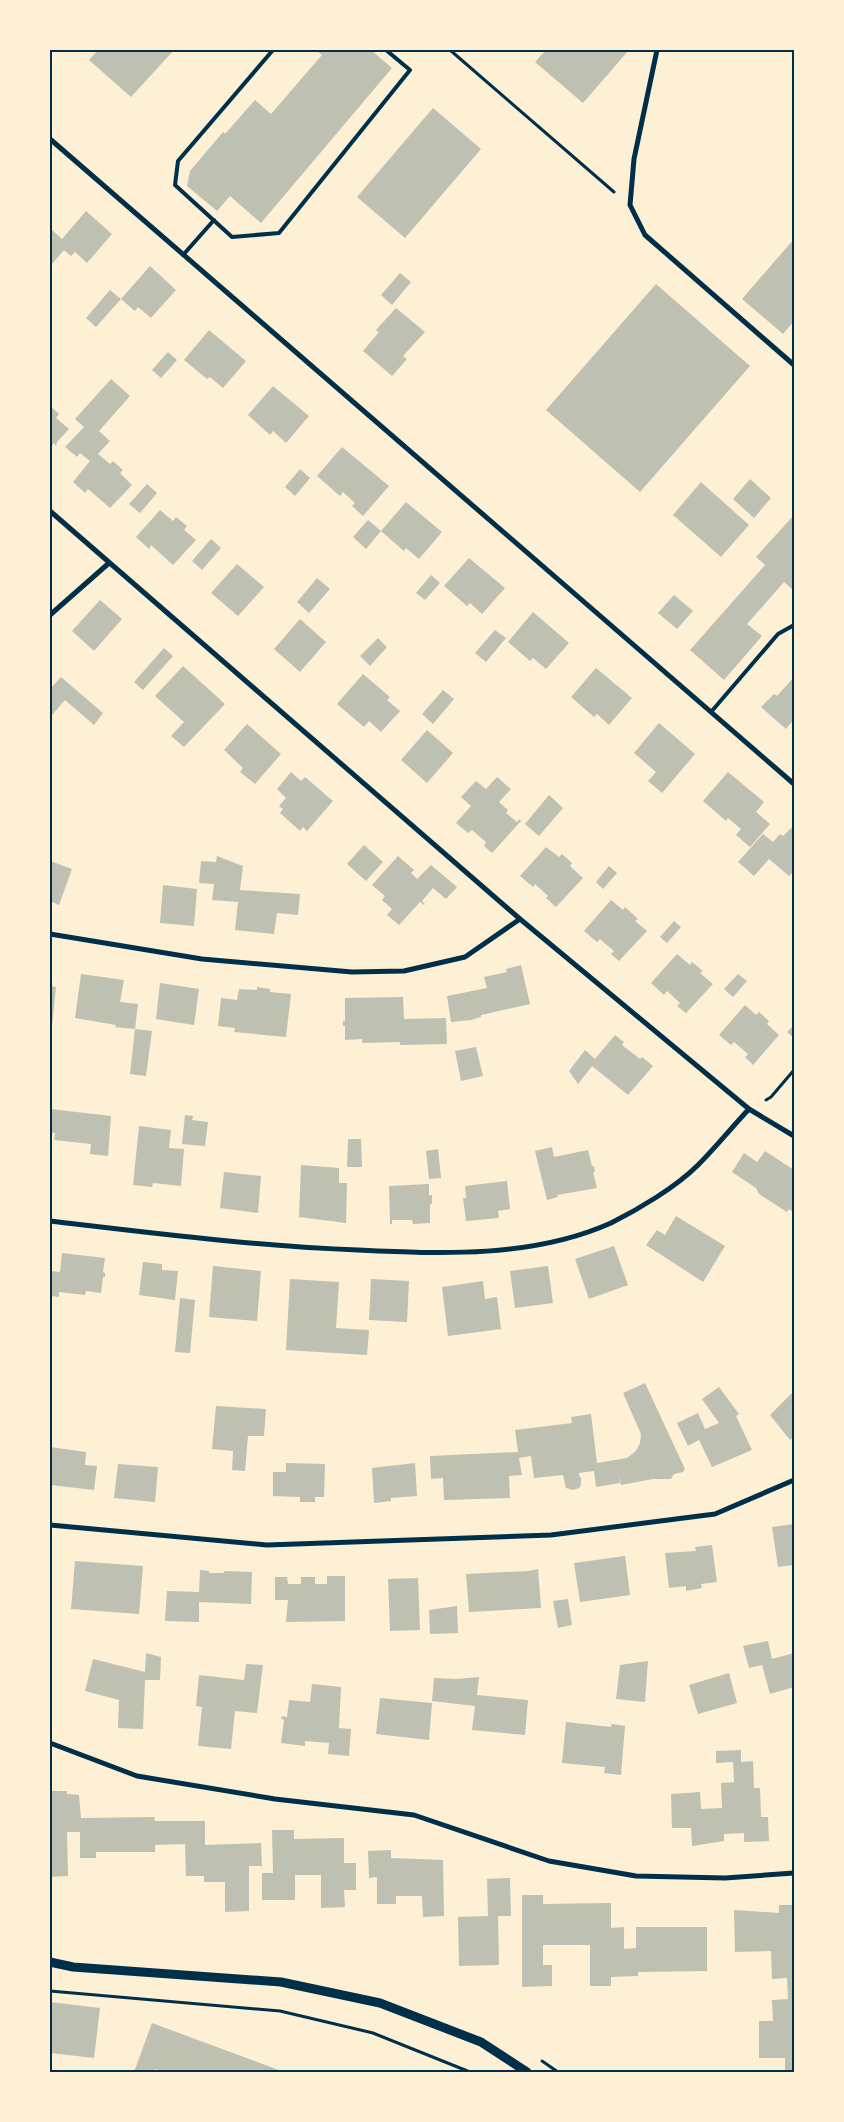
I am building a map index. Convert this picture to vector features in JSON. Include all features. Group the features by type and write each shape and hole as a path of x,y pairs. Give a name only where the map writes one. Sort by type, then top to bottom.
{"street":[{"path":"657,50 634,159 630,205 645,235 794,364"},
{"path":"50,139 794,784"},
{"path":"50,511 520,918 749,1109 794,1136"},
{"path":"50,615 109,563"},
{"path":"50,934 202,959 352,972 404,971 465,957 520,918"},
{"path":"50,1222 242,1243 315,1248 452,1253 514,1248 562,1240 610,1223 646,1204 698,1166 749,1109"},
{"path":"50,1525 267,1545 551,1536 715,1514 794,1480"},
{"path":"50,1743 137,1776 275,1799 414,1815 559,1862 636,1876 725,1878 794,1873"},
{"path":"50,1962 73,1967 281,1982 380,2003 481,2042 526,2072"}],"lane":[{"path":"272,50 178,161 175,184 232,237 280,233 410,70 386,50"},
{"path":"183,254 214,220"},
{"path":"711,712 775,638 794,626"}],"path":[{"path":"450,50 630,205"},
{"path":"749,1109 771,1097 794,1070"},
{"path":"50,1991 280,2010 373,2033 470,2072"}],"building":[{"path":"98,50 174,50 131,97 89,60"},
{"path":"315,50 371,50 392,68 261,223 230,196 217,211 187,186 190,171 223,132 225,134 255,100 271,114 322,55"},
{"path":"546,50 629,50 583,103 535,62"},
{"path":"433,108 481,149 405,238 357,197"},
{"path":"86,211 112,234 87,263 75,252 71,256 64,250 50,266 50,228 62,239"},
{"path":"794,239 794,321 783,334 742,299"},
{"path":"150,266 176,290 151,318 138,307 135,311 121,299"},
{"path":"400,273 411,282 392,305 381,295"},
{"path":"656,284 750,366 640,492 546,410"},
{"path":"110,290 121,299 96,327 86,318"},
{"path":"396,308 425,332 403,356 407,359 392,376 363,351 379,332 376,330"},
{"path":"209,330 246,361 223,388 210,377 207,379 184,360"},
{"path":"168,352 177,360 161,378 152,370"},
{"path":"111,379 130,396 99,431 110,441 98,454 110,464 113,461 123,470 120,473 132,485 110,508 88,489 85,493 73,482 90,461 80,453 77,457 65,447 84,427 75,419"},
{"path":"273,386 309,416 286,443 273,431 270,435 248,415"},
{"path":"50,406 59,414 56,418 69,429 57,442 56,446 54,443 50,447"},
{"path":"342,447 389,486 363,516 352,506 355,503 343,492 340,496 317,476"},
{"path":"300,469 310,478 295,496 285,487"},
{"path":"750,479 771,498 754,518 733,499"},
{"path":"701,482 749,525 721,557 673,515"},
{"path":"147,484 157,493 140,513 129,504"},
{"path":"406,502 442,532 419,559 406,548 404,551 381,531"},
{"path":"160,510 173,521 176,517 187,526 184,530 196,540 173,565 151,545 149,549 136,537"},
{"path":"794,515 794,591 784,582 747,624 762,636 724,680 690,650 765,565 756,557"},
{"path":"368,520 381,531 366,549 353,537"},
{"path":"211,539 221,548 202,570 192,561"},
{"path":"469,558 505,588 482,614 470,603 467,606 444,586"},
{"path":"237,564 264,587 238,616 211,593"},
{"path":"431,575 440,583 425,600 416,593"},
{"path":"317,578 330,589 309,613 297,602"},
{"path":"674,595 693,611 677,629 658,613"},
{"path":"100,600 122,619 94,651 72,631"},
{"path":"533,612 569,643 546,669 533,658 530,661 508,642"},
{"path":"300,619 326,642 300,672 274,649"},
{"path":"495,630 506,638 486,662 475,653"},
{"path":"378,638 387,647 370,666 360,656"},
{"path":"164,648 173,656 143,690 134,682"},
{"path":"183,666 225,704 184,747 171,736 184,722 155,696"},
{"path":"596,668 632,698 609,725 597,714 594,717 571,697"},
{"path":"363,674 390,697 387,700 400,711 381,732 369,721 364,727 337,704"},
{"path":"61,677 103,713 94,725 65,700 52,715 50,713 50,685 52,687"},
{"path":"794,677 794,719 786,729 761,707 774,694 777,696"},
{"path":"443,690 454,699 433,724 422,714"},
{"path":"659,723 695,754 662,793 648,781 656,772 634,753"},
{"path":"247,724 281,754 255,784 240,772 243,768 224,750"},
{"path":"427,730 453,753 427,783 401,760"},
{"path":"291,772 301,781 305,777 333,801 307,831 303,827 300,831 280,813 283,809 279,806 286,798 277,789"},
{"path":"728,772 764,802 756,812 770,824 750,847 736,835 741,829 728,818 726,821 703,801"},
{"path":"497,777 511,789 499,802 508,810 506,813 517,822 519,819 521,821 492,853 484,846 486,842 472,830 468,833 456,823 471,806 461,797 476,781 486,789"},
{"path":"549,795 563,808 539,836 525,824"},
{"path":"791,828 794,830 794,875 792,873 789,876 769,859 754,876 738,862 763,834 773,842 780,834 783,836"},
{"path":"364,845 383,862 366,881 347,864"},
{"path":"546,847 559,857 562,854 572,863 570,866 583,878 556,907 546,898 548,896 535,884 533,887 520,876"},
{"path":"217,856 243,866 240,890 300,894 298,915 277,913 274,934 235,930 238,902 212,900 214,884 199,883 201,861 216,862"},
{"path":"398,856 414,870 411,873 417,879 431,865 457,887 446,899 433,888 422,901 425,904 420,902 399,925 387,915 392,909 382,900 385,896 372,885"},
{"path":"50,861 72,869 59,905 50,901"},
{"path":"609,866 617,873 603,889 596,882"},
{"path":"163,885 197,889 194,926 160,923"},
{"path":"611,900 623,910 625,907 638,919 635,921 647,931 619,961 611,954 614,951 600,939 597,942 584,931"},
{"path":"674,921 681,927 667,943 660,937"},
{"path":"677,954 690,965 692,962 703,971 700,973 713,984 686,1013 677,1006 680,1003 667,991 664,995 651,983"},
{"path":"521,965 530,1004 481,1015 481,1017 471,1020 451,1022 447,996 487,988 484,977 507,972 506,969"},
{"path":"81,974 124,980 120,1002 138,1004 135,1029 115,1027 116,1025 75,1018"},
{"path":"738,974 747,981 733,997 724,989"},
{"path":"160,983 199,989 194,1025 156,1019"},
{"path":"50,986 56,987 52,1027 50,1027"},
{"path":"257,987 270,989 270,992 291,994 286,1037 234,1032 235,1028 218,1026 221,998 237,1000 239,989 257,990"},
{"path":"403,997 404,1019 446,1018 447,1044 400,1045 400,1042 362,1043 362,1039 345,1040 343,1021 345,1021 345,998"},
{"path":"745,1005 756,1015 759,1012 769,1021 767,1024 779,1035 753,1065 745,1057 748,1054 734,1042 731,1045 719,1035"},
{"path":"794,1025 794,1038 787,1032"},
{"path":"135,1029 152,1031 146,1076 130,1074"},
{"path":"615,1035 624,1042 622,1045 653,1066 628,1095 592,1066 578,1084 569,1071 585,1050 595,1059"},
{"path":"476,1047 483,1076 461,1081 455,1051"},
{"path":"50,1109 111,1116 108,1156 90,1154 91,1144 54,1140 55,1133 50,1132"},
{"path":"185,1115 193,1116 192,1120 208,1122 205,1146 182,1144"},
{"path":"139,1126 171,1130 169,1148 184,1149 181,1186 153,1183 152,1187 133,1185"},
{"path":"348,1139 361,1139 362,1167 347,1167"},
{"path":"552,1147 554,1157 588,1150 592,1166 594,1166 595,1172 593,1172 597,1188 557,1195 558,1197 547,1200 535,1151"},
{"path":"438,1149 441,1178 429,1179 426,1151"},
{"path":"765,1151 794,1170 794,1213 789,1209 787,1212 759,1194 756,1188 732,1172 744,1153 757,1162"},
{"path":"301,1165 339,1168 339,1183 347,1183 346,1223 299,1217"},
{"path":"224,1172 261,1176 258,1213 220,1208"},
{"path":"507,1181 510,1209 498,1211 499,1218 466,1221 463,1198 466,1198 465,1186"},
{"path":"429,1184 429,1195 432,1195 430,1223 413,1224 412,1220 392,1220 392,1224 390,1224 389,1186"},
{"path":"676,1216 725,1246 703,1282 646,1245 657,1230 665,1235"},
{"path":"614,1246 628,1285 589,1299 575,1259"},
{"path":"62,1253 105,1258 103,1272 105,1277 103,1277 101,1293 86,1291 85,1295 59,1292 59,1297 50,1296 50,1271 60,1272"},
{"path":"143,1262 162,1264 162,1270 178,1271 175,1300 139,1295"},
{"path":"213,1266 261,1271 257,1321 209,1317"},
{"path":"548,1266 553,1303 515,1308 510,1271"},
{"path":"290,1279 339,1282 336,1328 369,1330 367,1355 286,1350"},
{"path":"371,1279 409,1281 407,1322 369,1320"},
{"path":"483,1281 485,1299 497,1297 501,1329 448,1336 442,1287"},
{"path":"180,1298 195,1300 190,1353 175,1352"},
{"path":"645,1383 685,1469 683,1472 674,1474 671,1479 653,1479 621,1485 618,1473 620,1483 596,1487 594,1471 579,1473 581,1485 573,1490 566,1488 563,1475 534,1478 531,1456 519,1458 522,1475 509,1476 510,1498 444,1500 443,1478 431,1479 430,1456 518,1452 515,1430 572,1423 571,1417 591,1414 597,1463 627,1458 636,1451 640,1443 641,1434 623,1393"},
{"path":"719,1387 739,1414 736,1416 752,1450 712,1467 699,1440 688,1446 677,1423 698,1413 705,1429 719,1423 702,1399"},
{"path":"793,1392 794,1437 790,1440 770,1415"},
{"path":"216,1406 266,1409 264,1436 248,1436 245,1471 232,1470 233,1451 212,1449"},
{"path":"50,1447 86,1452 85,1465 97,1466 94,1490 50,1485"},
{"path":"286,1463 325,1464 324,1497 315,1497 315,1502 300,1502 300,1497 273,1496 273,1472 286,1472"},
{"path":"415,1463 417,1496 391,1498 391,1501 374,1503 372,1468"},
{"path":"118,1464 158,1467 155,1502 114,1498"},
{"path":"794,1524 794,1565 778,1567 772,1527"},
{"path":"712,1545 717,1582 701,1584 702,1588 686,1591 686,1586 669,1588 665,1553 696,1551 695,1547"},
{"path":"625,1556 630,1595 580,1602 574,1563"},
{"path":"75,1561 143,1566 139,1614 71,1609"},
{"path":"538,1569 541,1608 469,1612 466,1574"},
{"path":"200,1570 209,1571 209,1573 224,1573 224,1571 252,1572 251,1604 199,1602 199,1622 165,1621 167,1591 199,1592"},
{"path":"327,1576 345,1576 345,1621 286,1622 288,1600 275,1600 275,1577 287,1577 288,1584 301,1584 301,1577 315,1577 315,1584 327,1584"},
{"path":"418,1578 420,1630 390,1631 388,1579"},
{"path":"568,1599 572,1625 558,1628 553,1601"},
{"path":"457,1606 458,1633 430,1634 429,1610"},
{"path":"768,1641 772,1659 794,1653 794,1687 770,1694 762,1665 749,1668 743,1646"},
{"path":"146,1653 161,1657 160,1680 145,1680 143,1729 118,1728 119,1700 85,1691 93,1659 145,1672"},
{"path":"648,1661 645,1702 616,1699 620,1665"},
{"path":"246,1664 263,1665 257,1713 235,1711 231,1749 198,1746 202,1707 196,1706 199,1675 244,1680"},
{"path":"729,1673 737,1703 698,1714 689,1685"},
{"path":"479,1677 477,1695 528,1700 525,1735 472,1730 475,1706 432,1701 434,1678"},
{"path":"312,1684 341,1687 339,1728 351,1729 349,1756 328,1754 329,1743 305,1741 305,1746 281,1743 284,1720 281,1719 282,1716 287,1717 289,1700 310,1702"},
{"path":"380,1698 432,1703 429,1740 376,1734"},
{"path":"566,1722 611,1727 612,1724 625,1726 621,1775 604,1773 605,1767 562,1763"},
{"path":"741,1750 741,1762 753,1761 754,1788 760,1788 761,1817 768,1817 769,1841 744,1842 744,1833 724,1834 724,1841 692,1846 691,1828 672,1828 671,1794 700,1792 701,1809 722,1808 721,1783 734,1782 733,1762 716,1763 716,1751"},
{"path":"50,1791 67,1791 67,1794 79,1795 81,1818 154,1817 155,1821 205,1821 205,1845 261,1843 262,1866 249,1866 249,1911 225,1912 225,1882 204,1882 204,1876 186,1876 185,1844 155,1845 155,1852 96,1852 96,1858 80,1858 80,1832 67,1832 68,1876 50,1877"},
{"path":"272,1830 294,1830 294,1839 344,1838 344,1863 356,1863 356,1890 344,1890 345,1907 321,1908 321,1875 295,1875 295,1900 262,1900 262,1873 273,1873"},
{"path":"391,1850 391,1858 443,1860 444,1916 423,1917 422,1896 396,1896 396,1904 377,1904 377,1877 369,1878 368,1851"},
{"path":"510,1878 511,1916 498,1916 499,1965 459,1966 458,1917 488,1916 487,1879"},
{"path":"522,1895 543,1895 543,1904 611,1903 611,1928 624,1927 624,1949 636,1948 636,1927 707,1927 707,1971 638,1972 638,1976 611,1977 611,1986 590,1986 590,1945 543,1945 543,1965 552,1965 552,1986 522,1987"},
{"path":"779,1905 794,1905 794,2072 785,2072 785,2058 759,2058 759,2021 773,2021 772,2000 788,1999 787,1978 772,1979 771,1951 735,1952 734,1910 779,1913"},
{"path":"50,2002 100,2008 94,2058 50,2053"},
{"path":"152,2023 284,2072 164,2072 156,2069 155,2072 134,2072"}]}
